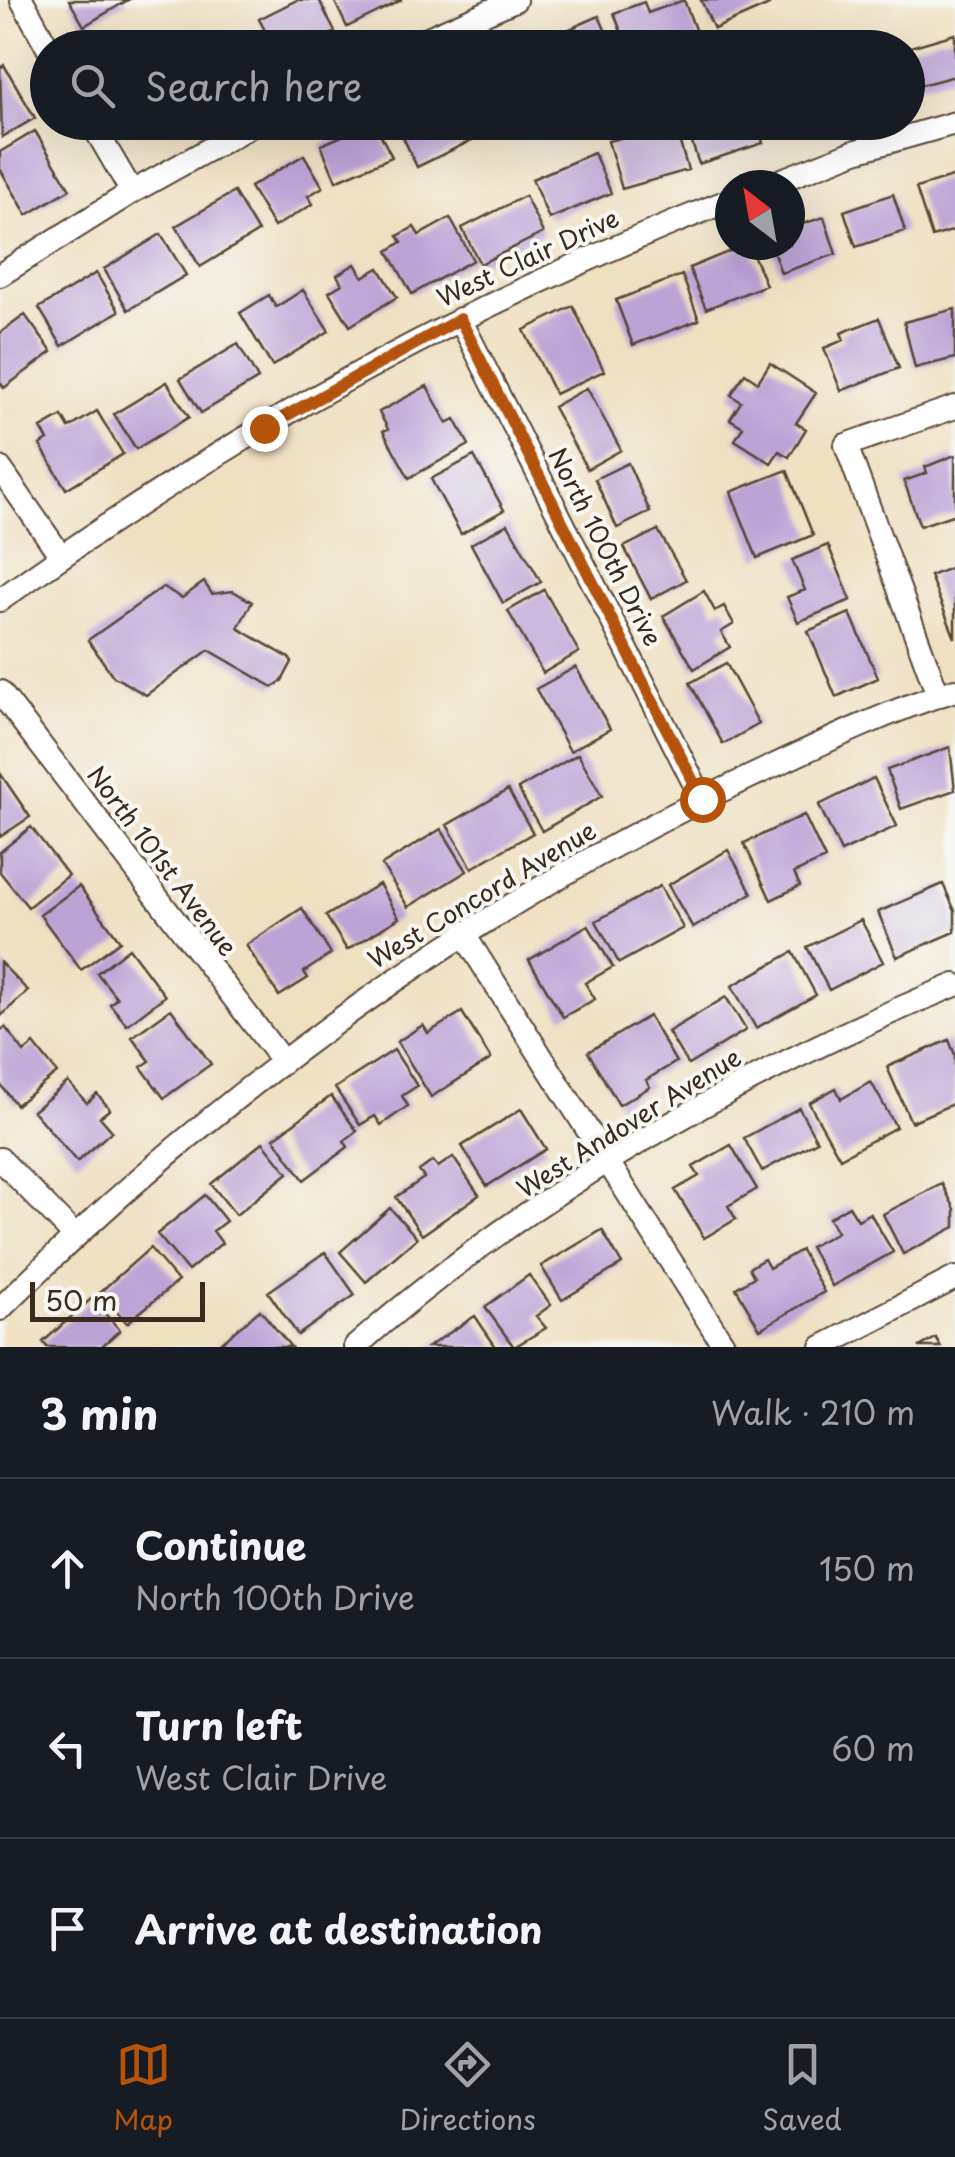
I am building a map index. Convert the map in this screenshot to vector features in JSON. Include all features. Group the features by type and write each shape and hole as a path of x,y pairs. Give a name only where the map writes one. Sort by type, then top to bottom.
{"street":[{"path":"22,0 38,30"},
{"path":"446,30 514,0"},
{"path":"925,131 955,122"},
{"path":"102,140 132,192"},
{"path":"0,274 132,192 226,140"},
{"path":"805,171 894,140"},
{"name":"West Clair Drive","path":"0,600 61,556 308,402 460,319 642,235 715,206"},
{"name":"North 100th Drive","path":"460,319 702,799"},
{"path":"946,693 846,445 955,407"},
{"path":"0,468 61,556"},
{"name":"North 101st Avenue","path":"0,692 283,1062"},
{"name":"West Concord Avenue","path":"0,1309 74,1236 283,1062 463,933 702,799 946,693"},
{"path":"463,933 611,1161 725,1347"},
{"name":"West Andover Avenue","path":"355,1347 491,1242 611,1161 746,1081 955,985"},
{"path":"0,1159 74,1236"},
{"path":"822,1347 955,1278"}],"building":[{"path":"69,0 128,0 84,26"},
{"path":"297,0 319,0 334,30 265,30 259,19"},
{"path":"334,0 402,0 347,27"},
{"path":"684,0 695,30 620,30 614,13 644,2 648,13"},
{"path":"701,0 767,0 769,5 714,29"},
{"path":"599,16 605,30 567,30"},
{"path":"955,34 955,76 925,84 925,43"},
{"path":"4,65 30,109 30,121 2,137 0,68"},
{"path":"30,134 30,140 40,140 70,189 27,215 0,169 0,152"},
{"path":"333,140 383,140 392,157 336,181 321,145"},
{"path":"404,140 473,140 417,167"},
{"path":"679,140 688,170 622,189 608,141"},
{"path":"691,140 762,140 763,143 699,164"},
{"path":"594,153 611,193 549,219 532,179"},
{"path":"304,155 323,187 308,196 313,204 274,227 250,187"},
{"path":"955,176 955,230 932,237 916,188"},
{"path":"234,192 258,232 200,267 176,226"},
{"path":"893,194 905,231 856,247 844,211"},
{"path":"525,196 543,233 480,264 462,228"},
{"path":"824,217 836,254 781,273 776,260 805,260 805,223"},
{"path":"450,218 473,260 412,294 388,251 402,242 398,236 414,227 419,235"},
{"path":"161,234 186,275 128,310 104,269"},
{"path":"715,257 755,260 766,285 706,309 689,268"},
{"path":"355,264 363,277 379,268 397,297 350,326 329,292 342,284 337,275"},
{"path":"96,273 119,311 62,346 39,308"},
{"path":"682,275 699,320 633,345 616,300"},
{"path":"303,290 329,331 272,366 240,313 269,295 276,307"},
{"path":"573,306 604,371 555,394 524,330"},
{"path":"955,309 955,358 915,368 904,322"},
{"path":"25,315 52,352 4,388 0,382 0,333"},
{"path":"879,318 899,368 841,391 824,348 844,340 841,333"},
{"path":"238,344 258,379 201,413 180,379"},
{"path":"770,363 816,393 796,423 806,429 789,457 779,451 771,463 735,440 743,427 730,419 741,402 731,395 745,373 758,382"},
{"path":"167,382 189,417 136,449 114,414"},
{"path":"427,386 447,423 455,419 469,445 409,478 383,431 388,429 379,412"},
{"path":"587,388 621,450 587,469 553,407"},
{"path":"97,411 123,454 66,489 40,445 48,440 41,428 62,416 69,428"},
{"path":"955,455 955,514 920,526 904,481 927,473 925,467"},
{"path":"474,456 504,510 461,534 431,479"},
{"path":"628,463 650,512 617,528 595,479"},
{"path":"787,470 813,535 757,558 731,492"},
{"path":"508,524 541,582 503,603 471,544"},
{"path":"658,530 686,580 651,599 624,547"},
{"path":"828,545 851,600 798,622 787,597 805,590 792,560"},
{"path":"955,566 955,638 930,576"},
{"path":"204,582 212,594 233,591 252,602 238,628 289,658 292,662 282,681 273,687 209,650 146,695 113,676 88,640 163,587 182,598"},
{"path":"544,590 579,652 543,673 508,611"},
{"path":"704,591 715,611 724,606 734,624 721,632 730,647 694,669 663,616"},
{"path":"850,613 878,678 836,697 808,631"},
{"path":"726,663 759,724 723,744 690,683"},
{"path":"576,667 610,729 570,751 536,689"},
{"path":"950,747 955,790 901,809 887,770"},
{"path":"578,754 602,796 542,831 518,789"},
{"path":"0,773 30,817 0,837"},
{"path":"874,778 897,826 841,852 819,805"},
{"path":"508,790 533,833 472,868 447,825"},
{"path":"804,815 825,859 794,873 800,886 771,900 744,843"},
{"path":"31,827 68,875 28,907 0,872 0,852"},
{"path":"441,829 467,871 408,907 382,865"},
{"path":"728,850 752,893 693,928 668,885"},
{"path":"379,884 399,918 347,950 326,916"},
{"path":"943,884 955,911 955,932 897,957 878,912"},
{"path":"79,886 120,941 81,970 40,915"},
{"path":"660,886 683,928 619,963 596,921"},
{"path":"302,908 331,954 304,972 308,978 279,996 246,945"},
{"path":"861,920 883,962 829,990 807,947"},
{"path":"588,925 613,967 585,983 595,999 563,1017 529,960"},
{"path":"129,948 165,996 127,1025 110,1004 117,998 97,973"},
{"path":"793,952 816,995 756,1028 732,986"},
{"path":"0,962 28,991 0,1017"},
{"path":"726,997 746,1030 688,1065 668,1032"},
{"path":"171,1009 211,1064 164,1098 141,1067 150,1061 132,1037"},
{"path":"462,1012 491,1059 431,1097 397,1042 423,1025 428,1033"},
{"path":"649,1016 676,1062 646,1080 650,1087 619,1105 588,1052"},
{"path":"5,1027 24,1052 34,1044 57,1073 16,1105 0,1084 0,1031"},
{"path":"949,1040 955,1055 955,1103 911,1122 887,1067"},
{"path":"394,1050 417,1086 402,1096 408,1106 381,1125 375,1116 360,1125 335,1088"},
{"path":"68,1082 87,1103 97,1094 110,1109 100,1117 112,1131 77,1162 33,1111"},
{"path":"871,1082 896,1127 840,1158 809,1103 836,1088 841,1099"},
{"path":"331,1096 357,1131 344,1141 348,1147 304,1180 274,1138"},
{"path":"799,1108 817,1141 762,1171 744,1138"},
{"path":"521,1109 546,1149 487,1186 462,1146"},
{"path":"263,1142 288,1173 236,1215 211,1184"},
{"path":"731,1145 757,1189 728,1206 736,1219 704,1238 675,1190 699,1176 693,1167"},
{"path":"453,1157 479,1195 422,1235 396,1197 424,1178 419,1171 433,1161 438,1167"},
{"path":"942,1184 955,1209 955,1227 903,1254 883,1214"},
{"path":"205,1195 226,1221 213,1231 222,1243 188,1271 157,1234"},
{"path":"849,1206 858,1220 870,1213 893,1252 832,1286 810,1247 837,1232 829,1218"},
{"path":"390,1208 417,1238 366,1282 340,1252"},
{"path":"602,1230 622,1264 562,1300 541,1266"},
{"path":"150,1248 178,1281 127,1323 100,1292"},
{"path":"801,1250 824,1292 760,1329 736,1288 754,1277 749,1268 764,1259 769,1268"},
{"path":"325,1252 355,1295 298,1335 268,1292"},
{"path":"529,1275 551,1305 536,1316 546,1328 514,1347 485,1307"},
{"path":"91,1299 120,1330 101,1347 47,1347 43,1342"},
{"path":"260,1310 291,1347 216,1347"},
{"path":"475,1316 496,1347 428,1347"},
{"path":"936,1338 941,1347 919,1347"}],"route":[{"path":"264,428 460,319 702,799"}]}
